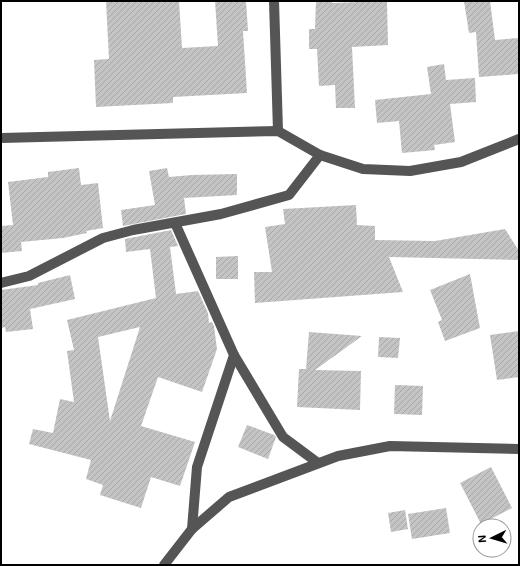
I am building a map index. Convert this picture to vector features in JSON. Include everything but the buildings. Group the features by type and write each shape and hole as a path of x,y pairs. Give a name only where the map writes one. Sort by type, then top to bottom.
{"street":[{"path":"274,1 278,131"},
{"path":"1,138 278,131 320,155 363,169 410,171 461,162 519,139"},
{"path":"1,283 29,276 103,238 133,230 221,214 289,195 320,155"},
{"path":"175,223 234,355 283,437 318,463"},
{"path":"192,529 197,467 234,355"},
{"path":"164,565 192,529 229,497 338,456 390,446 519,449"}]}
